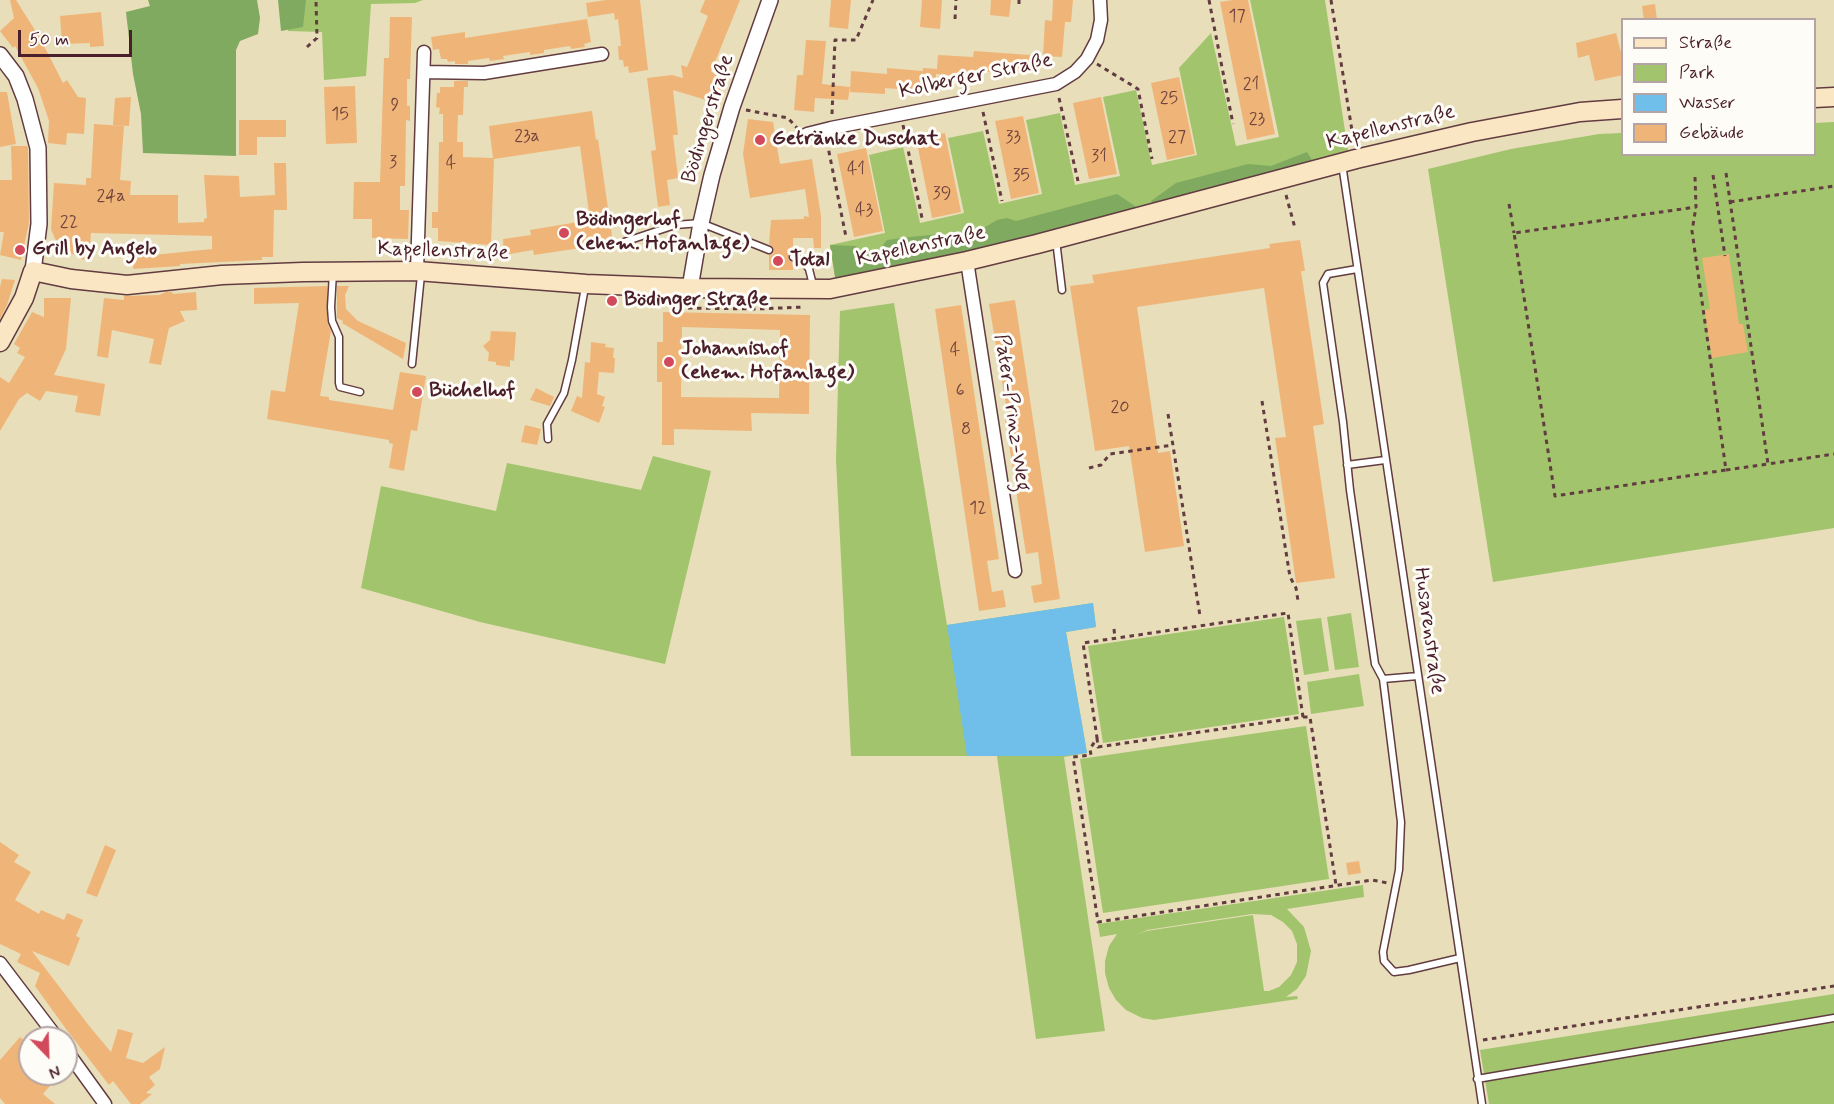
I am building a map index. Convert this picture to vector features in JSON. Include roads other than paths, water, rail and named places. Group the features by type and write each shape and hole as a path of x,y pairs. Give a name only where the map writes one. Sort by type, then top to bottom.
{"main road":[{"path":"1816,98 1834,97"},
{"name":"Kapellenstraße","path":"33,271 70,279 127,285 222,276 420,271 586,284 690,288 814,289 849,286 1056,240 1349,161 1528,120 1580,112 1621,109"},
{"path":"0,342 24,298 33,271"}],"street":[{"name":"Bödingerstraße","path":"690,288 712,175 732,107 770,0"},
{"name":"Kolberger Straße","path":"807,135 1056,84 1075,72 1087,59 1098,40 1101,21 1100,0"},
{"path":"420,271 424,52"},
{"path":"424,72 484,73 602,54"},
{"path":"0,55 16,76 31,115 38,148 39,224 33,271"},
{"name":"Pater-Prinz-Weg","path":"967,261 1015,571"},
{"path":"0,963 48,1026"},
{"path":"78,1067 105,1104"}],"lane":[{"name":"Husarenstraße","path":"1349,161 1357,269 1482,1104"},
{"path":"624,242 675,225 701,223 769,250"},
{"path":"1056,240 1062,291"},
{"path":"793,257 804,261 809,269 814,289"},
{"path":"1357,269 1328,274 1323,283 1344,422 1347,465 1375,664 1383,679 1401,822 1399,870 1383,952 1384,960 1394,972 1408,971 1460,958"},
{"path":"412,364 420,271"},
{"path":"333,272 332,321 339,337 339,383 340,387 360,392"},
{"path":"549,439 547,424 564,393 573,360 586,284"},
{"path":"1347,465 1385,460"},
{"path":"1383,679 1418,676"},
{"path":"1477,1078 1834,1018"}],"water":[{"path":"1093,603 1096,627 1066,632 1087,753 1064,756 967,756 947,625"}],"place":[{"name":"Getränke Duschat","path":"760,140"},
{"name":"Bödingerhof (ehem. Hofanlage)","path":"564,233"},
{"name":"Grill by Angelo","path":"20,250"},
{"name":"Total","path":"778,261"},
{"name":"Bödinger Straße","path":"612,301"},
{"name":"Johannishof (ehem. Hofanlage)","path":"669,362"},
{"name":"Büchelhof","path":"417,392"}]}
